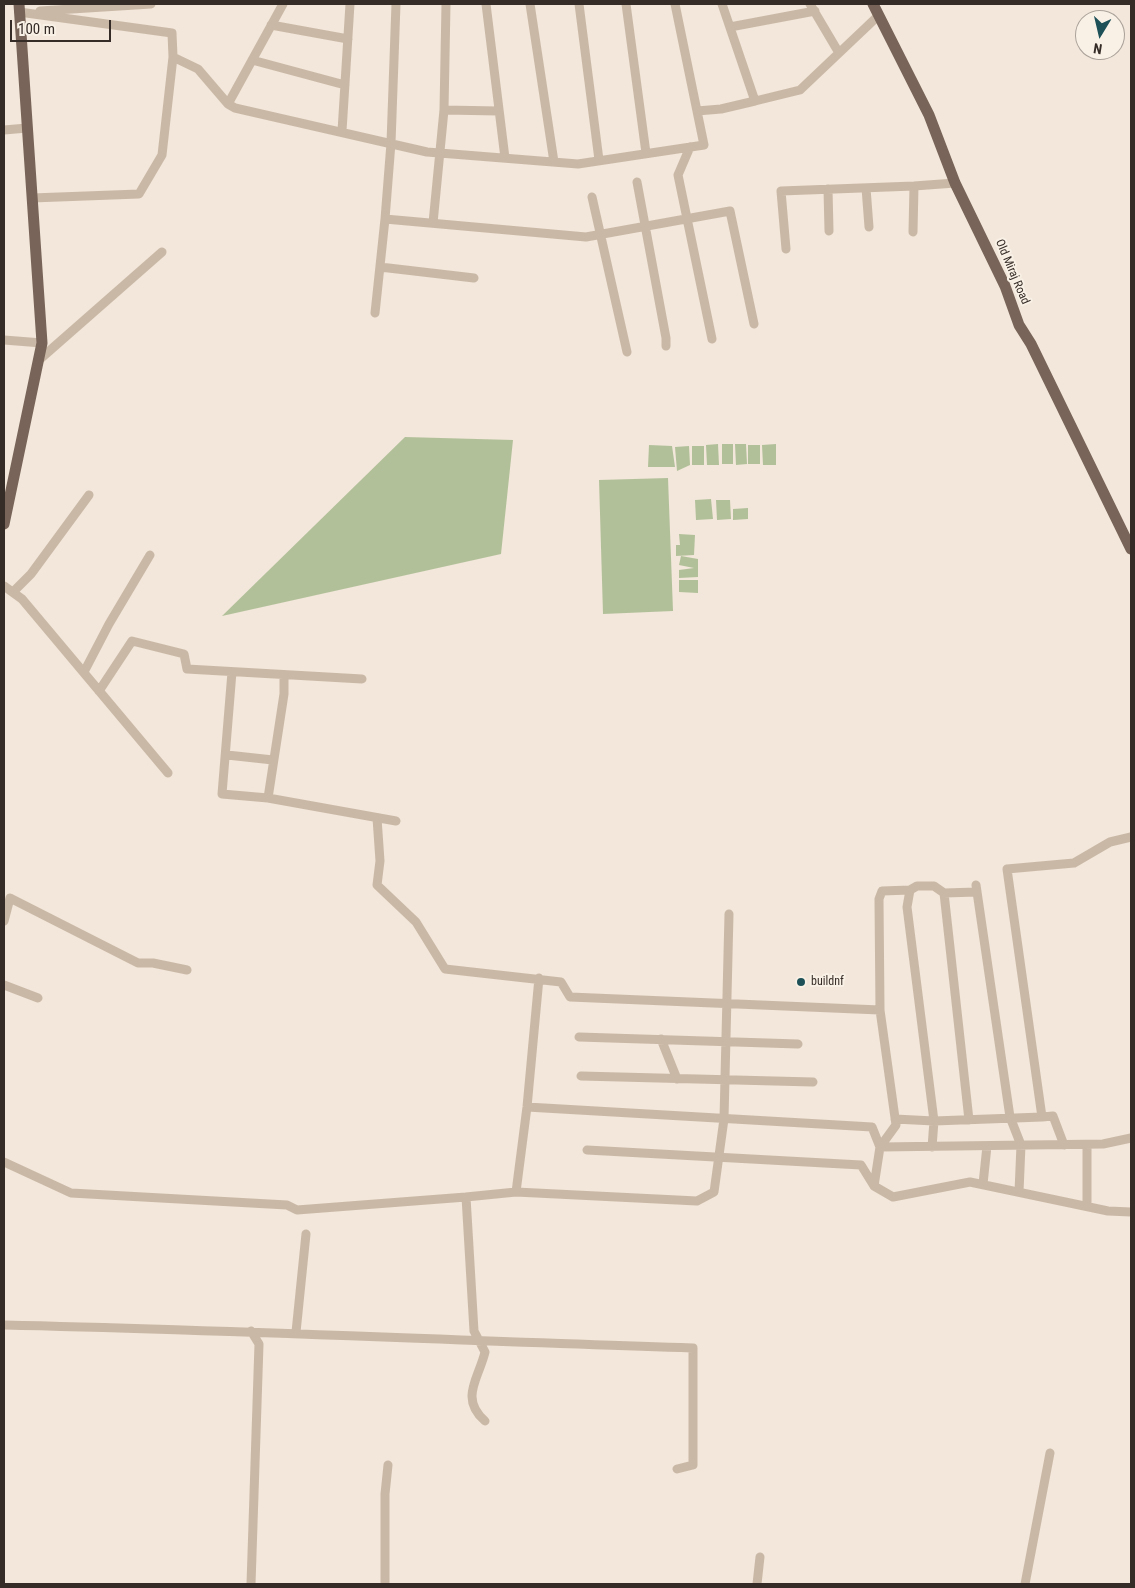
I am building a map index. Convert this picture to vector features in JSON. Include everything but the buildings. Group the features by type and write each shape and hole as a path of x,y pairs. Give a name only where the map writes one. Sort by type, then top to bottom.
{"main road":[{"name":"Old Miraj Road","path":"873,4 929,115 955,182 1005,286 1018,325 1030,344 1131,549"},
{"path":"4,524 42,343 19,8"}],"street":[{"path":"19,8 151,4"},
{"path":"228,104 283,4"},
{"path":"342,131 350,4"},
{"path":"375,313 391,143 396,4"},
{"path":"433,223 444,110 446,4"},
{"path":"486,4 505,158"},
{"path":"530,4 554,162"},
{"path":"579,4 599,160"},
{"path":"626,4 646,153"},
{"path":"174,57 198,69 212,83 228,104 235,108 427,152 578,164 704,145 675,4"},
{"path":"722,4 755,101"},
{"path":"19,8 172,33 174,57 162,155 139,194 32,198"},
{"path":"730,27 812,8 839,53"},
{"path":"697,111 721,109 800,90 878,16"},
{"path":"271,25 348,39"},
{"path":"252,60 345,85"},
{"path":"444,110 499,111"},
{"path":"4,130 27,128"},
{"path":"690,147 678,175 712,339"},
{"path":"636,182 666,346"},
{"path":"786,249 781,191 914,186 955,182"},
{"path":"913,232 914,186"},
{"path":"866,188 869,226"},
{"path":"828,189 829,231"},
{"path":"592,197 627,352"},
{"path":"385,219 586,237 730,211 754,324"},
{"path":"39,360 162,252"},
{"path":"380,268 474,278"},
{"path":"4,340 42,343"},
{"path":"12,592 31,574 88,495"},
{"path":"84,672 109,624 150,555"},
{"path":"4,586 22,599 168,773"},
{"path":"99,691 132,641 184,654 187,669 362,679"},
{"path":"232,672 227,755 222,794 268,798 396,821"},
{"path":"268,798 284,694 284,675"},
{"path":"227,755 273,760"},
{"path":"377,818 380,861 377,885 416,922 445,969 539,978 561,982 570,997 880,1010"},
{"path":"1042,1117 1007,869 1074,863 1110,842 1131,837"},
{"path":"874,1186 880,1147 896,1125 880,1010 879,899 882,891 910,890 917,886 934,886 944,893 977,888 1010,1118 1022,1146 1019,1192"},
{"path":"910,890 906,907 934,1121 932,1146"},
{"path":"944,893 969,1120"},
{"path":"4,921 10,898 138,963 153,963 187,970"},
{"path":"4,1162 71,1193 287,1205 297,1210 516,1192 697,1201 714,1192 724,1119 729,914"},
{"path":"516,1192 527,1107 539,978"},
{"path":"4,985 38,998"},
{"path":"579,1037 798,1044"},
{"path":"661,1039 677,1079"},
{"path":"581,1076 813,1082"},
{"path":"527,1107 872,1127 880,1147"},
{"path":"895,1119 934,1121 1053,1116 1064,1145"},
{"path":"880,1147 1103,1144 1131,1138"},
{"path":"1087,1144 1087,1206"},
{"path":"983,1184 987,1146"},
{"path":"587,1150 861,1165 874,1186 893,1197 970,1182 1108,1211 1131,1212"},
{"path":"466,1196 474,1331 481,1341 485,1352 473,1383 471,1398 475,1412 485,1421"},
{"path":"296,1332 306,1234"},
{"path":"4,1325 296,1332 481,1341 693,1348 693,1465 677,1469"},
{"path":"251,1331 259,1344 251,1584"},
{"path":"1026,1584 1050,1453"},
{"path":"385,1584 385,1494 388,1465"},
{"path":"757,1584 760,1557"}],"green space":[{"path":"405,437 513,440 501,554 222,616"},
{"path":"718,444 719,465 707,465 706,445"},
{"path":"722,444 733,444 733,464 722,464"},
{"path":"735,444 746,444 747,464 736,465"},
{"path":"776,444 776,465 763,465 762,445"},
{"path":"649,445 672,446 675,467 648,467"},
{"path":"748,445 760,445 760,464 748,464"},
{"path":"689,446 690,465 677,471 675,447"},
{"path":"692,446 704,446 704,465 692,465"},
{"path":"668,478 673,611 603,614 599,480"},
{"path":"711,499 713,519 696,520 695,500"},
{"path":"716,500 730,500 731,519 717,520"},
{"path":"748,508 748,519 733,520 733,509"},
{"path":"679,534 695,535 694,555 676,556 676,545 680,545"},
{"path":"681,556 698,559 698,577 679,578 679,570 694,568 679,565"},
{"path":"679,580 698,580 698,593 679,592"}],"place":[{"name":"buildnf","path":"801,982"}]}
